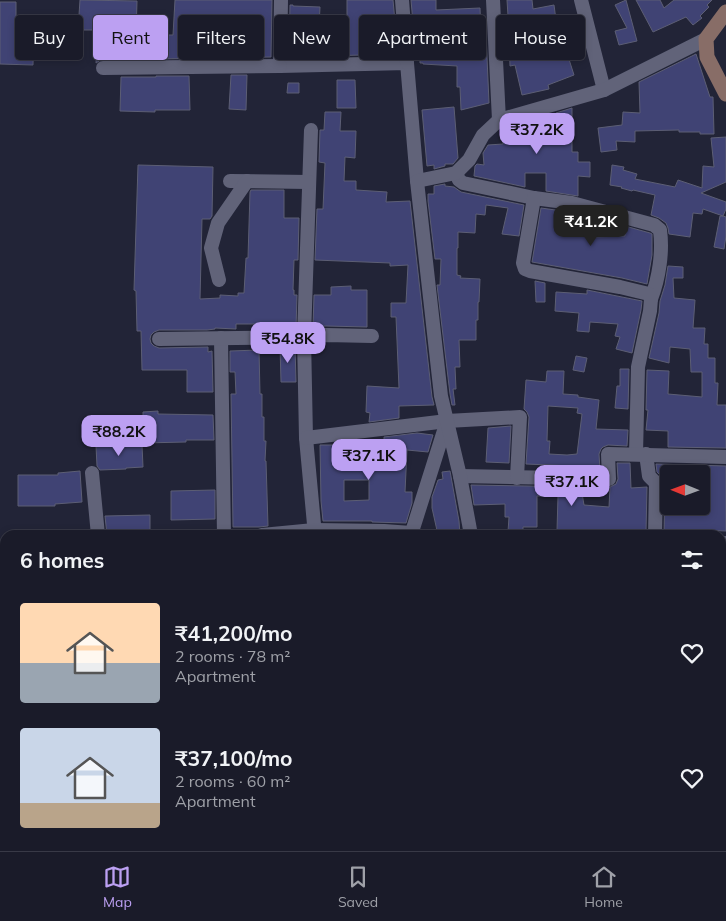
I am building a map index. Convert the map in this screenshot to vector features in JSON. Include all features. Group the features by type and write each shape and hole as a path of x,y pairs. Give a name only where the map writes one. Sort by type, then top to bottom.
{"street":[{"path":"280,66 281,0"},
{"path":"402,0 417,181 441,396 460,476 470,530"},
{"path":"493,0 499,120"},
{"path":"581,0 604,90"},
{"path":"417,181 456,173 469,160 483,135 499,120 604,90 706,39 726,12"},
{"path":"706,39 707,57 726,94"},
{"path":"103,68 407,63"},
{"path":"311,130 304,338 306,438 315,530"},
{"path":"456,173 459,180 463,183 534,198 572,202 654,225 660,230 661,239 656,287 651,299 638,367 641,454 649,476 656,483 655,530"},
{"path":"230,181 309,182"},
{"path":"219,280 211,248 218,223 247,182"},
{"path":"534,198 523,263 524,269 630,289 648,294 651,299"},
{"path":"160,339 304,338 326,335 372,336"},
{"path":"221,338 224,530"},
{"path":"306,438 447,421 520,417 517,478"},
{"path":"412,530 447,421"},
{"path":"460,476 609,479 608,454 726,457"},
{"path":"92,473 98,530"}],"building":[{"path":"80,0 137,1 137,15 93,15 93,30 83,30 83,15 79,15"},
{"path":"175,0 272,0 271,57 264,57 264,15 178,15 178,59 168,59 168,35 173,35"},
{"path":"347,0 393,0 394,15 359,15 359,55 349,55 349,15 347,15"},
{"path":"411,0 436,0 436,10 480,8 480,15 412,15"},
{"path":"507,0 532,0 533,9 554,5 555,15 519,15 508,15"},
{"path":"626,0 637,41 619,45 615,31 627,28 615,5"},
{"path":"636,0 660,0 664,8 674,0 712,0 707,5 709,7 700,16 702,18 693,25 686,17 653,32"},
{"path":"0,2 16,2 15,60 33,60 33,65 0,64"},
{"path":"290,5 320,7 320,15 290,15"},
{"path":"486,34 489,103 461,110 460,87 457,87 457,66 420,63 420,60 486,60"},
{"path":"696,54 710,97 713,97 714,134 679,132 679,130 635,131 635,142 616,141 617,150 601,152 598,128 622,125 623,112 640,113 639,82"},
{"path":"510,60 569,60 574,75 548,85 549,89 522,95 515,65 510,66"},
{"path":"231,75 247,75 246,110 229,109"},
{"path":"189,76 190,110 120,111 121,77"},
{"path":"337,80 355,80 356,108 337,108"},
{"path":"288,83 299,83 299,93 287,93"},
{"path":"454,107 458,158 453,164 445,164 445,166 434,169 434,165 427,166 422,110"},
{"path":"572,108 572,152 578,152 578,162 590,162 590,177 578,176 578,196 546,191 546,173 525,173 525,187 474,176 475,166 477,164 484,165 483,153 488,145 503,144 503,128 518,124 535,124 534,119 556,115 556,113"},
{"path":"325,112 341,112 340,131 356,131 355,158 345,157 344,181 356,181 356,190 387,192 386,202 410,201 434,405 399,406 399,418 369,422 370,413 366,412 367,386 399,388 396,317 391,317 391,303 406,303 408,265 390,266 390,263 315,260 317,209 323,209 325,163 319,162 320,130 324,130"},
{"path":"726,137 726,182 701,193 726,202 723,216 703,209 702,214 693,213 690,237 669,234 666,223 651,215 655,195 610,185 612,165 624,167 623,170 637,174 635,179 675,187 678,180 702,188 703,166 714,167 711,138"},
{"path":"138,165 213,167 212,216 210,219 202,219 200,299 220,298 220,295 238,296 238,293 244,293 246,258 248,258 251,190 284,190 284,218 299,218 298,260 294,260 293,290 294,295 297,295 296,328 280,329 280,327 259,326 259,324 236,324 236,329 159,330 151,335 151,343 159,348 208,347 208,352 212,351 213,392 187,392 187,370 142,370 141,331 137,331 136,291 134,290"},
{"path":"445,184 445,186 454,187 461,192 524,205 519,236 502,234 508,208 486,205 485,215 476,214 475,233 458,232 457,275 461,276 460,278 480,279 476,340 459,340 460,367 455,367 456,389 453,389 455,405 452,405 450,394 437,285 440,285 441,259 435,259 428,201 428,194 434,194 434,186"},
{"path":"541,208 588,216 587,226 596,227 595,237 625,236 625,226 652,234 652,255 647,284 532,262"},
{"path":"720,216 726,217 724,249 714,247"},
{"path":"668,266 683,267 683,278 673,278 674,298 695,300 693,328 705,328 704,344 708,344 708,358 715,358 715,383 718,383 717,405 726,405 726,448 668,447 668,431 646,430 648,410 646,410 647,370 669,371 668,394 702,397 702,372 691,372 690,349 670,347 669,363 649,358"},
{"path":"535,281 545,283 545,302 536,302"},
{"path":"351,286 351,290 367,290 367,327 313,327 314,295 331,295 331,287"},
{"path":"587,290 642,301 632,353 616,349 620,337 615,336 618,324 590,322 589,332 577,331 579,313 555,311 556,292 587,294"},
{"path":"280,346 295,346 296,382 281,382"},
{"path":"259,350 260,394 262,394 262,417 264,417 264,441 266,441 268,526 233,527 231,394 236,394 235,372 230,372 230,351"},
{"path":"576,356 587,358 584,372 573,370"},
{"path":"620,369 629,369 628,409 615,408 617,386 620,386"},
{"path":"547,371 564,371 563,394 599,400 596,429 628,430 627,446 608,445 601,449 599,454 600,470 574,470 574,466 526,464 529,417 524,409 526,380 546,382","holes":["548,406 578,408 577,413 582,414 577,454 549,454 550,441 547,441"]},
{"path":"158,411 158,414 213,415 214,440 143,443 143,412"},
{"path":"511,426 509,463 486,462 488,428"},
{"path":"417,433 433,435 428,452 407,450 405,492 412,492 412,503 406,523 323,521 320,445 344,445 344,453 369,453 369,446 384,446 384,437","holes":["344,480 369,480 369,500 344,501"]},
{"path":"142,445 143,467 100,470 97,466 96,446"},
{"path":"617,463 630,463 631,488 647,487 646,530 557,530 558,496 537,496 537,527 523,527 523,530 508,530 509,517 505,517 505,504 474,505 471,485 581,487 584,505 609,507 610,487 616,484 618,479"},
{"path":"656,464 691,465 660,465 660,475 657,472"},
{"path":"710,466 726,466 726,530 664,530 664,515 710,515"},
{"path":"80,471 82,502 55,504 55,506 18,506 18,475 58,475 58,473"},
{"path":"450,471 460,530 437,530 432,508 432,497 438,480 443,479 442,472"},
{"path":"215,490 215,519 171,520 171,491"},
{"path":"150,515 150,530 106,530 105,516"}]}
